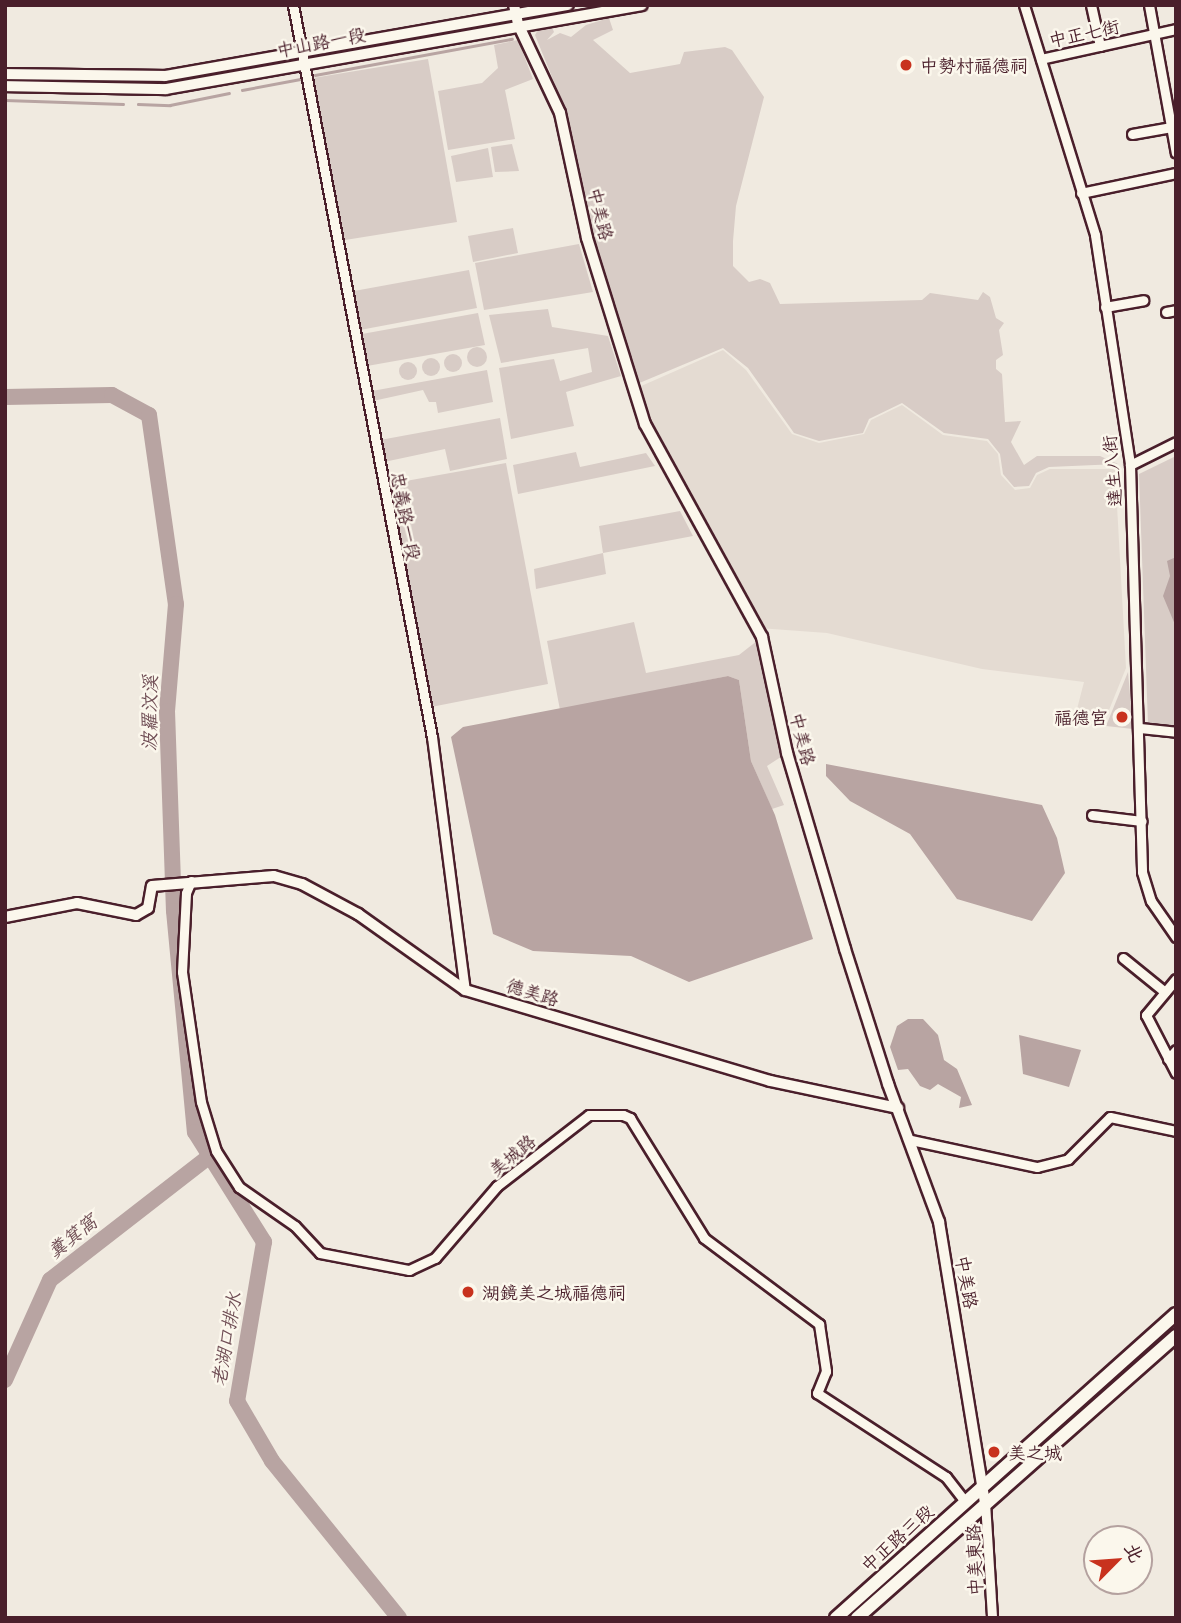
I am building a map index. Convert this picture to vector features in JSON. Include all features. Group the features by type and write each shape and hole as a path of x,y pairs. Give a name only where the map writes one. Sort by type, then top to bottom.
{"main road":[{"name":"中正路三段","path":"836,1618 1176,1314"},
{"path":"857,1618 985,1502 1176,1336"}],"street":[{"name":"忠義路一段","path":"293,5 432,737 465,990"},
{"name":"中山路一段","path":"5,74 164,76 302,49 568,5"},
{"name":"中山路一段","path":"5,86 166,89 304,62 516,14 642,5"},
{"name":"達生八街","path":"1024,5 1094,235 1130,465 1140,728 1142,873 1151,901 1176,937"},
{"path":"1091,5 1100,46"},
{"path":"1149,5 1176,153"},
{"name":"中美路","path":"516,14 560,113 587,239 645,424 762,637 787,753 898,1108 939,1222 985,1502"},
{"name":"中正七街","path":"1041,59 1176,29"},
{"path":"1132,134 1171,127"},
{"path":"1082,193 1176,173"},
{"path":"1105,307 1143,300"},
{"path":"1130,465 1176,442"},
{"path":"1140,728 1176,732"},
{"path":"1092,815 1142,821"},
{"name":"德美路","path":"5,916 77,903 136,915 148,908 152,886 159,884 274,876 302,884 358,914 465,990 770,1081 898,1108"},
{"name":"美城路","path":"186,882 182,972 201,1102 216,1151 239,1187 295,1226 320,1254 409,1270 435,1258 497,1186 589,1115 623,1115 630,1118 704,1238 819,1324 826,1371 817,1393 946,1476 965,1501"},
{"path":"1123,958 1165,992"},
{"path":"1176,979 1146,1015 1176,1073"},
{"path":"1168,1059 1176,1051"},
{"path":"911,1140 1037,1167 1068,1159 1110,1117 1176,1131"},
{"name":"中美東路","path":"985,1502 992,1618"}],"shaded area":[{"path":"609,18 613,30 593,40 630,73 680,64 684,52 725,47 732,50 764,97 736,206 733,241 733,266 749,282 760,279 770,283 780,304 922,300 930,293 978,300 983,292 990,297 996,318 1004,323 999,330 1003,355 996,360 996,369 1002,374 1005,422 1021,421 1011,442 1024,465 1037,456 1100,456 1118,464 1049,467 1036,473 1029,486 1014,487 1003,474 1000,454 988,439 944,433 902,403 869,419 863,433 819,441 794,433 748,368 723,348 637,384 588,224 565,109 535,35 539,28 551,25 554,32 547,40 560,33 571,37 586,25"},
{"path":"518,40 533,79 505,90 515,139 448,150 438,91 482,83 498,68 494,45"},
{"path":"428,59 457,222 339,241 313,78"},
{"path":"512,144 519,171 495,172 491,147"},
{"path":"488,148 493,177 456,182 451,156"},
{"path":"513,228 518,253 473,262 468,236"},
{"path":"579,244 593,292 484,310 475,263"},
{"path":"469,270 477,308 360,330 354,291"},
{"path":"548,309 552,327 608,336 621,376 566,392 574,426 511,439 499,368 554,359 560,381 592,372 588,348 501,363 489,315"},
{"path":"478,313 485,345 367,366 362,334"},
{"path":"477,347 484,350 487,357 484,364 477,367 470,364 467,357 470,350"},
{"path":"723,350 746,370 792,434 819,443 864,434 871,420 902,405 943,435 987,441 998,454 1001,475 1015,490 1030,488 1037,475 1050,469 1115,469 1126,668 1107,715 1077,709 1084,682 982,669 827,633 760,628 649,422 639,387"},
{"path":"453,354 459,357 462,363 459,369 453,372 447,369 444,363 447,357"},
{"path":"427,358 435,358 440,367 438,374 427,376 422,371 422,363"},
{"path":"404,362 412,362 417,371 415,378 404,380 399,375 399,367"},
{"path":"487,370 493,402 438,413 436,402 429,402 423,390 373,401 372,391"},
{"path":"500,418 507,459 450,471 445,449 384,462 380,440"},
{"path":"576,452 580,467 646,453 655,466 518,494 513,465"},
{"path":"1176,456 1176,727 1148,725 1139,474"},
{"path":"506,463 548,684 431,707 389,484"},
{"path":"680,511 693,536 603,553 599,526"},
{"path":"603,553 606,574 536,589 534,569"},
{"path":"1176,557 1176,627 1163,596 1170,576 1167,561"},
{"path":"634,622 646,673 739,655 762,637 787,753 767,766 784,805 772,809 751,761 739,680 728,676 560,710 547,641"},
{"path":"1128,672 1133,729 1106,726"},
{"path":"728,676 739,680 751,761 775,815 813,939 689,982 631,956 533,951 493,934 451,737 463,727"},
{"path":"826,764 1042,805 1057,838 1065,873 1032,921 957,899 910,834 850,801 826,776"},
{"path":"908,1019 923,1019 938,1035 944,1060 957,1069 972,1105 959,1108 961,1097 938,1084 930,1090 920,1086 908,1069 898,1070 890,1047 897,1026"},
{"path":"1019,1035 1081,1050 1069,1087 1023,1074"}],"waterway":[{"path":"315,75 512,39"},
{"path":"242,90 300,79"},
{"path":"138,104 170,105 229,93"},
{"path":"5,100 123,104"},
{"name":"波羅汶溪","path":"5,397 112,395 149,415 176,604 167,711 174,911 195,1132 264,1242 237,1401 272,1461 399,1618"},
{"name":"糞箕窩","path":"5,1380 50,1280 207,1158"}],"place":[{"name":"中勢村福德祠","path":"906,65"},
{"name":"福德宫","path":"1122,717"},
{"name":"湖鏡美之城福德祠","path":"468,1292"},
{"name":"美之城","path":"994,1452"}],"water label":[{"name":"老湖口排水","path":"226,1339"}]}
